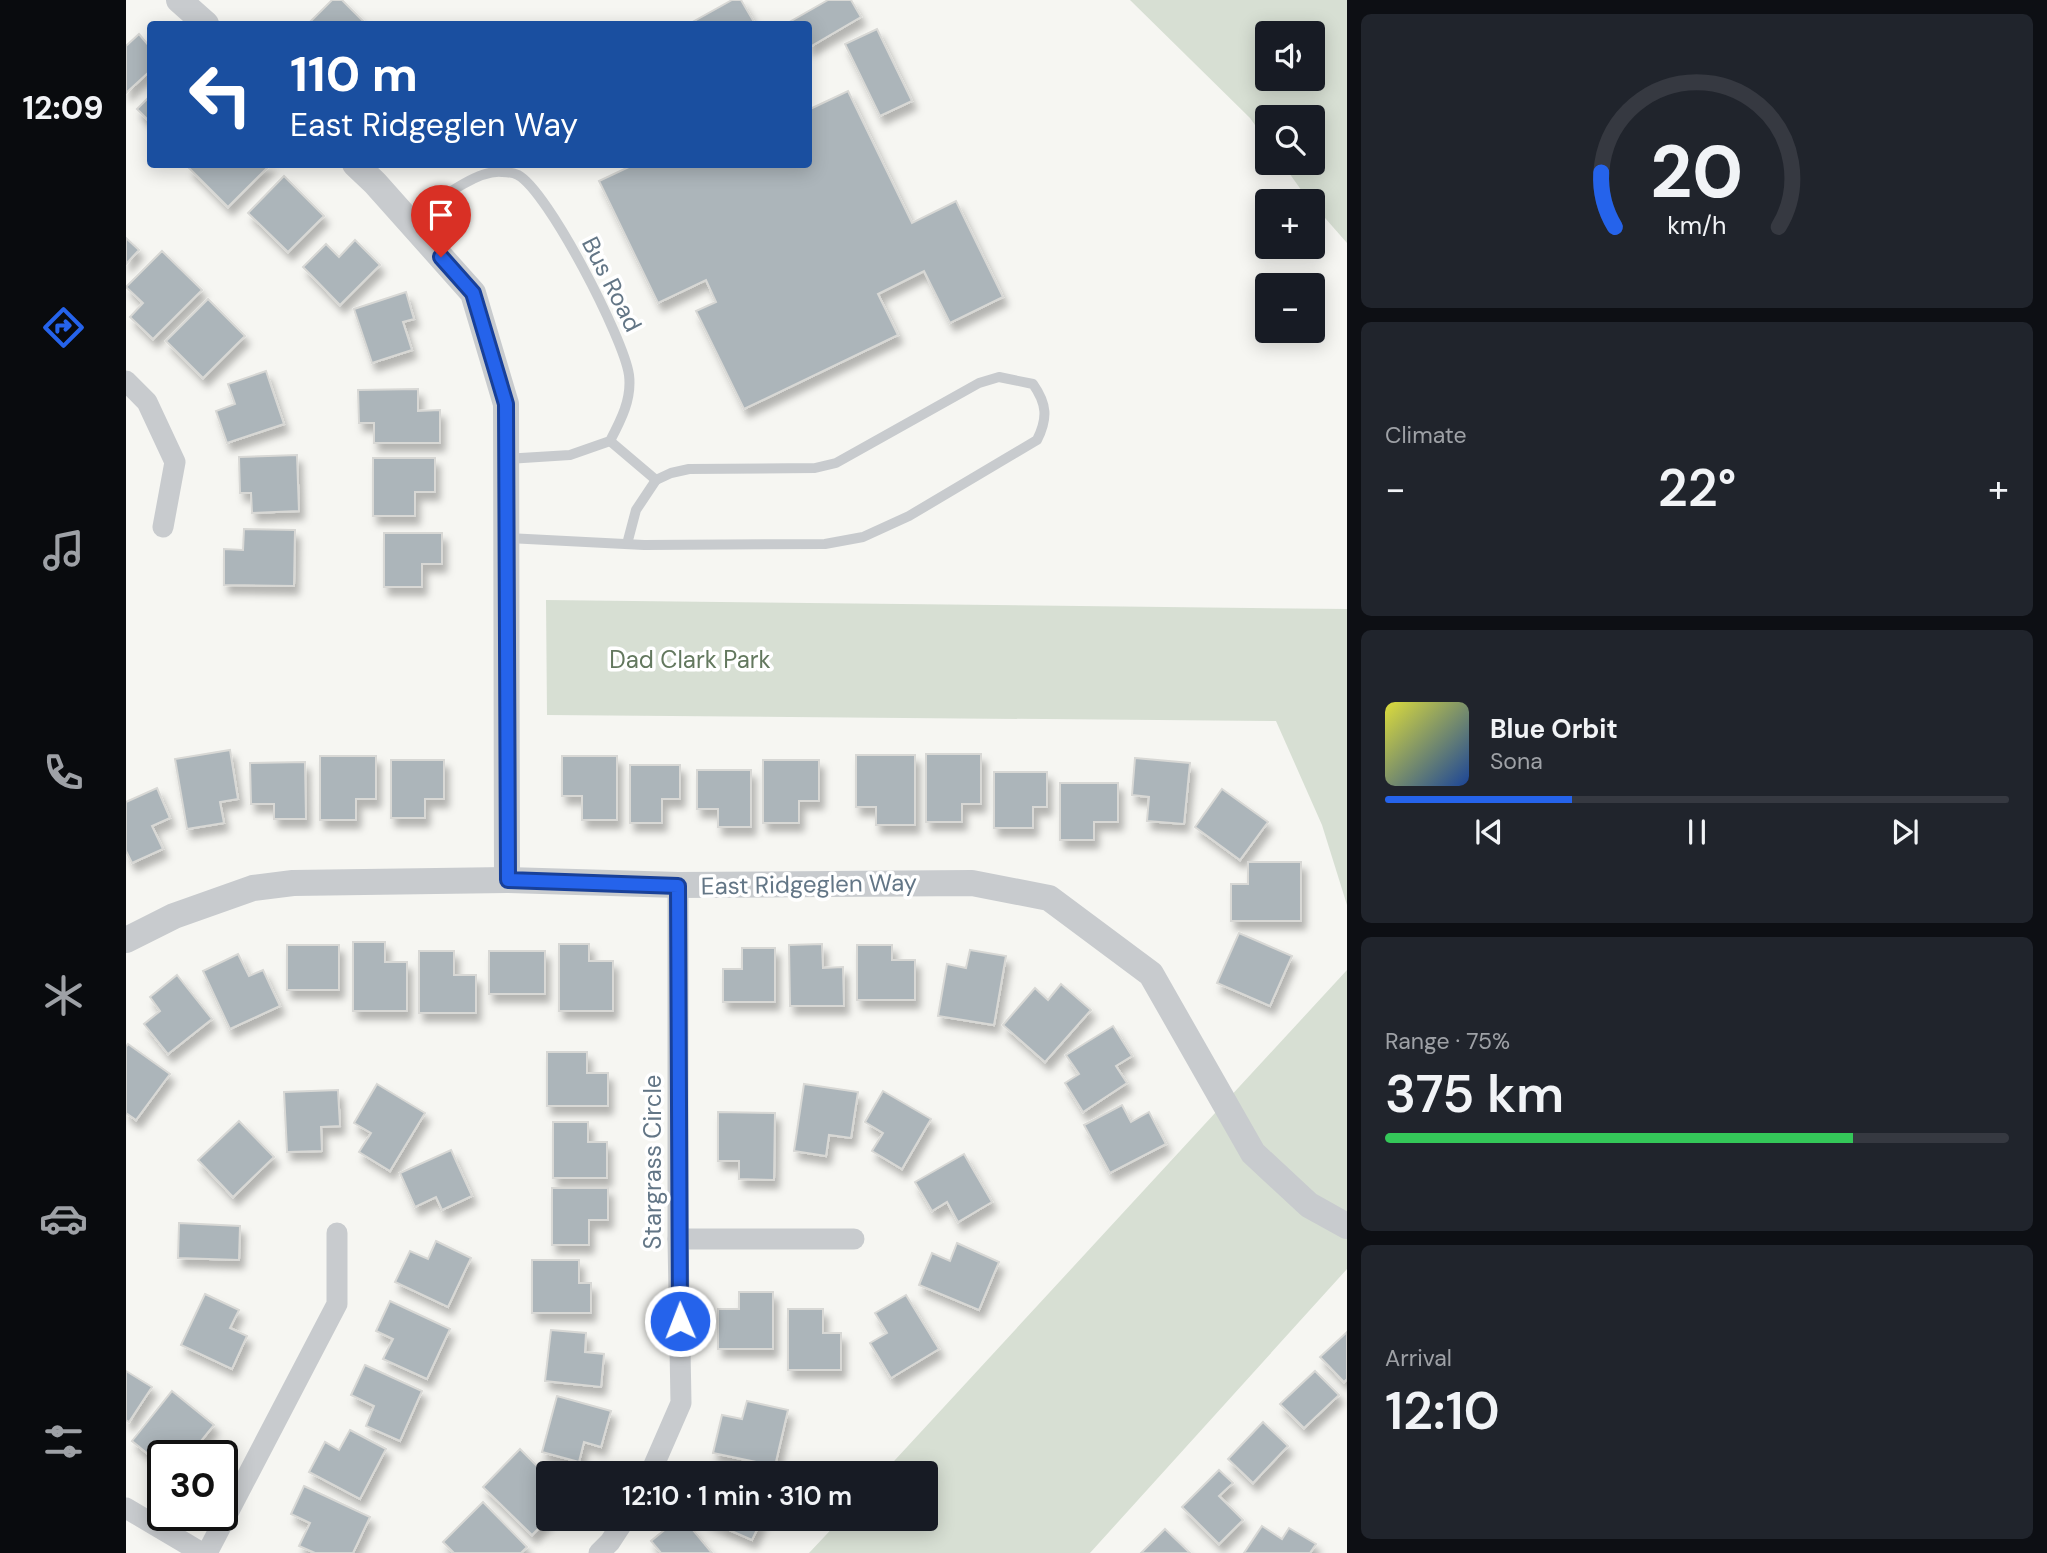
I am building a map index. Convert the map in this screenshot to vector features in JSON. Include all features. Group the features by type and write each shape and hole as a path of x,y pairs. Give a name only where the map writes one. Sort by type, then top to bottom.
{"street":[{"path":"179,0 203,21"},
{"path":"359,168 473,293 506,404 508,880"},
{"path":"126,382 147,402 175,462 163,527"},
{"name":"East Ridgeglen Way","path":"126,940 174,916 253,888 293,883 508,880 678,886 972,883 1049,898 1151,974 1253,1153 1309,1205 1347,1226"},
{"name":"Stargrass Circle","path":"656,1461 681,1404 678,886"},
{"path":"126,1508 204,1553 337,1304 337,1233"},
{"path":"678,1239 854,1239"},
{"path":"599,1553 617,1531"}],"lane":[{"name":"Bus Road","path":"408,221 480,175 499,171 518,175 543,200 618,337 629,376 626,411 610,441"},
{"path":"506,538 627,544 825,544 863,537 909,516 1037,440 1043,429 1045,406 1033,384 999,377 979,383 836,463 815,468 689,469 671,473 656,480 636,510 627,544"},
{"path":"506,459 569,455 610,441 656,480"}],"green space":[{"path":"1130,0 1347,0 1347,243 1325,218 1325,189 1300,189 1291,175 1325,175 1325,105 1255,105 1255,125"},
{"name":"Dad Clark Park","path":"546,600 1347,609 1347,905 1322,825 1276,721 547,715"},
{"path":"1347,970 1347,1269 1090,1553 809,1553 830,1531 938,1531 938,1461 894,1461"}],"building":[{"path":"332,0 342,0 363,21 311,21"},
{"path":"732,0 741,0 753,21 694,21"},
{"path":"828,0 851,0 861,17 812,46 812,21 791,21"},
{"path":"877,29 912,101 880,116 845,44"},
{"path":"139,34 147,43 147,74 126,93 126,46"},
{"path":"848,91 912,223 956,201 1003,297 950,323 924,271 878,294 898,335 744,409 696,311 716,302 706,280 658,303 599,181 627,168 812,168 812,108"},
{"path":"147,99 147,119 137,109"},
{"path":"189,168 267,168 228,207"},
{"path":"284,176 324,216 288,252 248,213"},
{"path":"126,238 139,250 126,264"},
{"path":"355,240 380,265 340,305 303,267 326,244 339,257"},
{"path":"162,251 202,290 153,339 130,317 143,303 126,287"},
{"path":"406,292 414,319 403,322 412,350 372,363 354,309"},
{"path":"208,299 245,336 203,378 166,341"},
{"path":"266,371 284,424 227,443 216,411 235,404 228,384"},
{"path":"418,389 418,411 440,410 440,443 374,443 374,423 359,423 358,390"},
{"path":"297,455 299,511 252,513 251,493 240,493 239,457"},
{"path":"373,458 435,458 435,492 415,492 415,516 373,516"},
{"path":"244,529 295,530 294,586 224,585 224,549 243,550"},
{"path":"384,533 442,533 442,564 422,564 422,587 384,587"},
{"path":"230,750 238,799 220,802 224,823 187,829 175,759"},
{"path":"926,754 981,754 981,804 962,804 962,822 926,822"},
{"path":"856,755 915,755 915,825 876,825 876,807 856,807"},
{"path":"320,756 376,756 376,799 356,799 356,820 320,820"},
{"path":"562,756 617,756 617,820 582,820 582,796 562,796"},
{"path":"1135,758 1190,763 1184,824 1147,821 1149,797 1132,795"},
{"path":"391,760 444,760 444,799 425,799 425,818 391,818"},
{"path":"763,760 819,760 819,801 799,801 799,823 763,823"},
{"path":"305,762 306,819 274,819 274,804 251,804 250,763"},
{"path":"630,765 680,765 680,799 662,799 662,823 630,823"},
{"path":"697,770 751,770 751,827 718,827 718,809 697,809"},
{"path":"994,772 1047,772 1047,807 1033,807 1033,828 994,828"},
{"path":"1060,783 1118,783 1118,822 1094,822 1094,840 1060,840"},
{"path":"157,788 170,818 152,826 163,849 132,863 126,851 126,802"},
{"path":"1222,789 1268,822 1240,860 1195,827"},
{"path":"1248,862 1301,862 1301,921 1231,921 1231,884 1248,884"},
{"path":"1239,933 1292,956 1270,1006 1217,983"},
{"path":"353,942 385,942 385,962 407,962 407,1011 353,1011"},
{"path":"559,944 589,944 589,961 613,961 613,1011 559,1011"},
{"path":"822,944 823,968 843,967 844,1006 790,1006 789,945"},
{"path":"287,945 339,945 339,990 287,990"},
{"path":"857,945 892,945 892,960 915,960 915,1000 857,1000"},
{"path":"742,948 775,948 775,1002 723,1002 723,969 742,969"},
{"path":"970,950 1006,956 994,1025 938,1016 947,964 966,968"},
{"path":"419,951 454,951 454,975 476,975 476,1013 419,1013"},
{"path":"489,951 545,951 545,994 489,994"},
{"path":"238,954 249,976 263,970 280,1006 230,1029 203,971"},
{"path":"177,975 212,1019 168,1054 144,1024 160,1011 150,997"},
{"path":"1061,984 1091,1010 1045,1062 1003,1025 1035,988 1048,1000"},
{"path":"1113,1026 1132,1056 1116,1066 1127,1083 1083,1112 1065,1083 1079,1074 1066,1055"},
{"path":"128,1044 170,1074 136,1120 126,1113"},
{"path":"547,1052 587,1052 587,1073 608,1073 608,1106 547,1106"},
{"path":"377,1084 425,1113 390,1171 359,1152 371,1133 354,1123"},
{"path":"804,1084 858,1092 851,1138 829,1135 826,1156 794,1151"},
{"path":"338,1090 340,1126 321,1127 322,1151 287,1152 284,1092"},
{"path":"883,1091 931,1119 902,1169 872,1151 883,1133 865,1122"},
{"path":"1122,1105 1131,1122 1149,1112 1166,1144 1110,1173 1084,1125"},
{"path":"718,1112 775,1113 774,1180 739,1179 739,1161 718,1161"},
{"path":"239,1121 274,1157 233,1197 198,1160"},
{"path":"553,1122 588,1122 588,1142 607,1142 607,1178 553,1178"},
{"path":"451,1150 472,1196 442,1210 436,1197 415,1207 400,1173"},
{"path":"964,1154 992,1202 958,1222 947,1202 932,1211 915,1182"},
{"path":"552,1188 608,1188 608,1220 589,1220 589,1245 552,1245"},
{"path":"179,1223 240,1226 239,1260 178,1258"},
{"path":"436,1241 471,1258 448,1307 395,1282 410,1251 428,1259"},
{"path":"957,1243 999,1262 979,1310 919,1285 932,1253 950,1261"},
{"path":"532,1260 579,1260 579,1283 591,1283 591,1313 532,1313"},
{"path":"739,1292 773,1292 773,1349 718,1349 718,1309 739,1309"},
{"path":"205,1294 239,1310 230,1328 247,1336 232,1369 181,1345"},
{"path":"906,1295 939,1349 891,1378 870,1343 887,1333 875,1313"},
{"path":"390,1301 450,1329 427,1379 383,1359 393,1339 376,1331"},
{"path":"788,1309 823,1309 823,1333 841,1333 841,1370 788,1370"},
{"path":"551,1330 586,1333 585,1352 604,1354 601,1387 545,1381"},
{"path":"1347,1332 1347,1379 1344,1382 1320,1357"},
{"path":"365,1365 422,1391 400,1441 366,1426 374,1406 351,1395"},
{"path":"126,1371 152,1387 129,1422 126,1420"},
{"path":"1315,1371 1339,1395 1304,1428 1280,1404"},
{"path":"172,1391 214,1425 202,1440 147,1440 147,1453 132,1441"},
{"path":"557,1396 611,1411 601,1447 584,1442 579,1461 542,1452"},
{"path":"747,1401 788,1410 776,1461 751,1461 713,1453 722,1415 742,1419"},
{"path":"1263,1422 1288,1446 1253,1483 1228,1459"},
{"path":"350,1430 386,1449 360,1499 309,1472 325,1442 339,1450"},
{"path":"520,1449 536,1465 536,1531 532,1535 483,1487"},
{"path":"1219,1470 1233,1483 1219,1496 1243,1520 1219,1544 1182,1507"},
{"path":"304,1486 370,1517 353,1553 315,1553 299,1546 310,1523 291,1514"},
{"path":"483,1502 527,1547 521,1553 454,1553 443,1542"},
{"path":"1262,1526 1282,1539 1289,1528 1316,1544 1310,1553 1244,1553"},
{"path":"1165,1529 1190,1553 1141,1553"},
{"path":"663,1531 694,1531 712,1553 661,1553 651,1541"},
{"path":"731,1531 756,1531 752,1540"}],"route":[{"path":"441,257 473,293 506,404 508,880 678,886 680,1321"}]}
